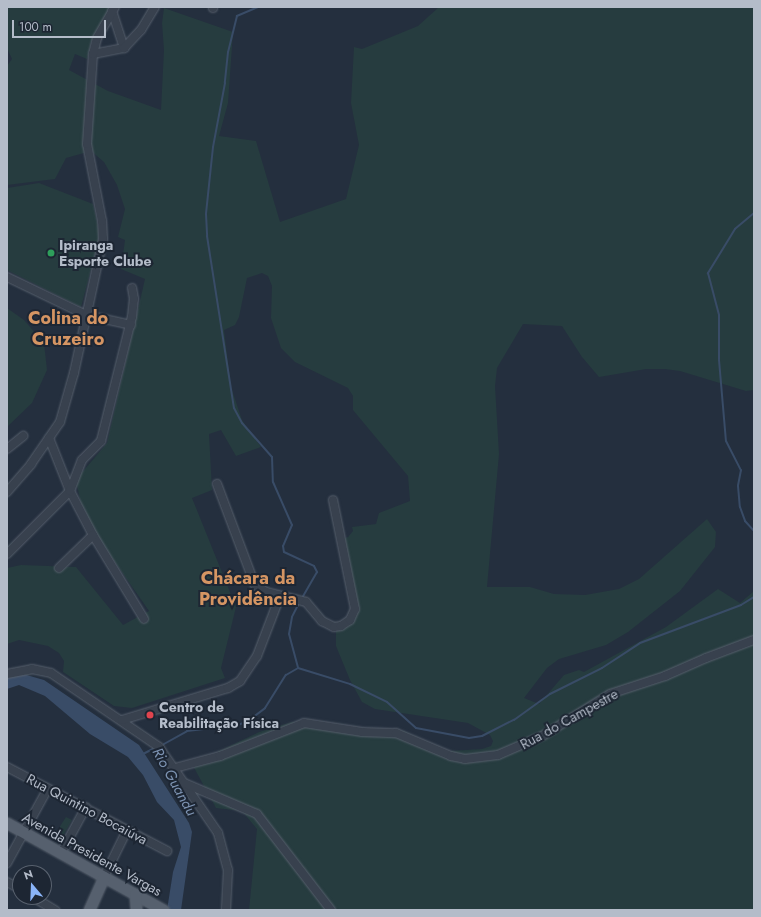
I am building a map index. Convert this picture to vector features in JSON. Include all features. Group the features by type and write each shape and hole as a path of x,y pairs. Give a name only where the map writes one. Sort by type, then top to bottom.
{"main road":[{"name":"Avenida Presidente Vargas","path":"7,824 24,832 163,910"},
{"path":"88,910 104,877"},
{"path":"135,894 136,910"}],"street":[{"path":"93,54 124,48 141,30 155,7"},
{"path":"114,9 124,48"},
{"path":"7,492 49,438 64,412 86,316 103,239 102,221 86,144 93,54 97,38 114,9"},
{"path":"7,277 86,316 130,325"},
{"path":"7,554 70,491 82,460 102,438 130,325 134,299 132,288"},
{"path":"7,449 23,436"},
{"path":"49,438 70,491 93,535 144,619"},
{"path":"217,484 251,580 260,589 280,596 306,602 328,626 341,626 353,614 354,609 333,500"},
{"path":"59,568 93,535"},
{"path":"122,720 228,688 240,681 257,656 280,596"},
{"name":"Rua do Campestre","path":"175,768 220,756 304,723 362,732 396,733 451,756 465,759 498,755 544,735 610,694 665,676 706,658 754,640"},
{"path":"7,674 32,669 51,673 122,720 134,732 159,747 210,819 222,844 228,870 226,910"},
{"name":"Rua Quintino Bocaiúva","path":"7,767 167,851"},
{"path":"184,782 257,814 331,910"},
{"path":"7,863 48,788"},
{"path":"62,853 86,808"},
{"path":"104,877 127,830"}],"green space":[{"path":"7,7 112,7 91,42 87,59 75,54 69,70 108,91 161,110 164,50 162,23 164,8 233,32 228,103 219,136 256,141 280,222 346,199 359,145 351,103 354,47 362,49 418,26 439,7 754,7 754,390 746,391 680,371 665,369 646,369 599,377 582,357 562,326 523,324 497,368 495,386 499,454 487,587 530,587 554,594 585,595 619,589 639,579 707,519 716,532 715,547 680,591 628,632 606,645 559,659 547,668 524,698 539,704 564,675 579,670 584,672 666,627 718,589 740,603 754,591 754,910 249,910 257,829 242,811 216,808 192,764 259,732 292,722 312,721 378,732 391,729 404,731 434,747 450,751 482,749 491,746 493,741 490,735 468,723 375,709 362,702 350,680 336,646 336,625 346,618 352,606 339,540 348,537 353,531 352,527 376,524 379,513 410,501 408,476 353,410 353,396 348,388 295,362 281,348 271,318 272,286 268,276 262,273 247,278 239,317 235,325 224,330 231,387 242,420 261,447 236,456 221,430 209,434 212,490 192,498 236,607 221,668 225,678 132,708 114,706 63,672 64,661 59,653 48,646 19,640 7,644 7,568 21,565 76,567 123,625 149,611 96,535 81,504 77,485 79,476 107,443 145,279 121,269 125,240 118,237 125,209 117,185 104,162 91,151 66,158 55,179 7,185 7,66 12,59 7,48"},
{"name":"Ipiranga Esporte Clube","path":"39,183 93,204 100,235 81,307 7,270 7,188"},
{"path":"7,308 24,320 44,343 47,370 32,403 7,427"},
{"path":"66,817 72,820 59,843 33,828 37,820 57,831"}],"water":[{"path":"23,674 44,680 139,745 189,823 192,832 181,910 167,910 173,872 181,847 174,820 157,802 143,775 128,757 90,734 45,696 19,685 7,689 7,676"}],"waterway":[{"path":"258,7 237,16 228,52 225,83 213,147 206,214 207,236 234,408 242,423 272,457 273,482 292,525 283,546 284,552 314,566 317,572 303,596"},
{"path":"754,213 735,229 708,273 719,315 719,360 726,441 741,470 738,486 740,507 745,521 754,531"},
{"name":"Rio Guandu","path":"164,744 187,731 238,725 248,721 265,708 286,675 298,668 350,684 387,702 416,728 469,738 482,736 514,720 550,694 602,668 640,643 741,605 754,597"},
{"path":"298,605 292,617 289,634 298,668"},
{"name":"Rio Guandu","path":"143,754 153,749"}],"place":[{"name":"Ipiranga Esporte Clube","path":"51,253"},
{"name":"Centro de Reabilitação Física","path":"150,715"}],"district":[{"name":"Colina do Cruzeiro","path":"68,329"},
{"name":"Chácara da Providência","path":"248,589"}]}
